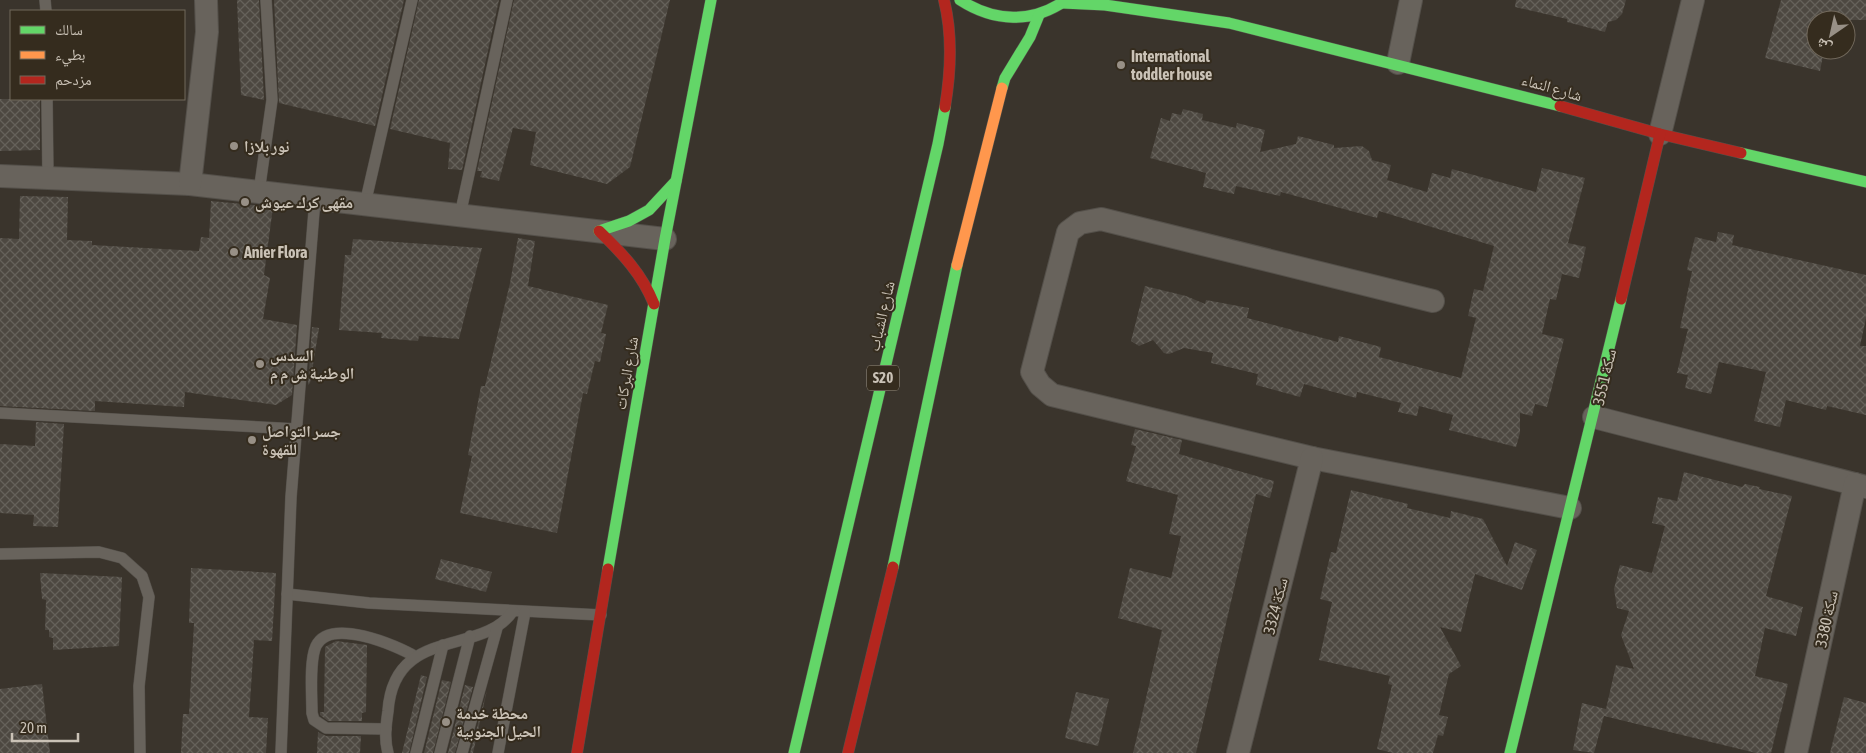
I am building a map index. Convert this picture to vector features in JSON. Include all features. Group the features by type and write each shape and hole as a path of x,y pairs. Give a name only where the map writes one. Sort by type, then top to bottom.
{"street":[{"path":"190,184 207,32 206,0"},
{"name":"شارع البركات","path":"577,753 664,239 711,0"},
{"name":"شارع الشباب","path":"794,753 938,144 950,71 948,12 944,0"},
{"path":"960,0 969,7 992,16 1016,18 1039,15 1064,2"},
{"path":"1398,63 1411,0"},
{"name":"سكة 3551","path":"1510,753 1594,417 1692,0"},
{"name":"شارع النماء","path":"1064,2 1115,4 1185,18 1229,23 1398,63 1660,134 1866,182"},
{"name":"شارع النماء","path":"1192,5 1229,23"},
{"path":"848,753 895,558 956,267 1005,78 1030,37 1039,15"},
{"path":"0,176 190,184 664,239"},
{"path":"599,231 630,221 649,210 676,181"},
{"path":"1433,301 1101,219 1080,223 1068,232 1032,372 1040,385 1052,395 1312,458 1570,508"},
{"path":"599,231 629,259 647,285 654,304"},
{"name":"سكة 3380","path":"1594,417 1861,485 1796,753"},
{"name":"سكة 3324","path":"1238,753 1312,458"}],"lane":[{"path":"259,192 272,100 266,0"},
{"path":"365,204 412,0"},
{"path":"460,215 507,0"},
{"path":"47,100 48,178"},
{"path":"281,753 296,429 315,198"},
{"path":"0,412 296,429"},
{"path":"0,554 99,552 122,558 142,576 149,596 139,686 140,753"},
{"path":"287,594 369,603 601,615"},
{"path":"388,753 385,744 389,696 401,672 416,657 443,645 497,628 506,621 513,611"},
{"path":"498,753 525,612"},
{"path":"462,753 497,628"},
{"path":"386,729 326,728 314,720 312,712 313,656 316,647 321,639 330,635 350,634 380,639 416,657"},
{"path":"440,753 470,636"},
{"path":"416,753 443,645"}],"building":[{"path":"237,0 259,0 264,100 241,95"},
{"path":"274,0 404,0 375,126 279,103"},
{"path":"419,0 499,0 462,170 448,169 450,143 390,129"},
{"path":"514,0 670,0 630,167 607,184 530,165 536,132 513,128 499,181 480,177 482,171 477,171"},
{"path":"1516,0 1626,0 1622,14 1616,20 1608,22 1605,32 1567,22 1567,19 1515,7"},
{"path":"1781,0 1866,0 1866,20 1856,20 1856,10 1806,10 1806,60 1822,60 1820,71 1765,58"},
{"path":"0,99 40,100 40,150 0,151"},
{"path":"1183,109 1203,114 1202,120 1236,128 1237,123 1265,130 1260,152 1296,144 1298,136 1334,145 1334,148 1362,146 1369,151 1372,160 1391,165 1387,180 1427,192 1432,173 1450,178 1452,169 1536,192 1542,168 1585,178 1568,243 1586,247 1579,278 1562,274 1556,300 1550,299 1542,334 1564,339 1547,407 1535,404 1532,416 1520,413 1520,433 1516,447 1449,430 1453,415 1419,406 1417,416 1398,412 1401,403 1357,392 1356,398 1304,384 1300,397 1256,385 1258,374 1211,363 1213,353 1184,348 1169,354 1164,353 1153,340 1139,346 1131,341 1145,286 1186,296 1205,304 1206,300 1249,308 1247,318 1338,342 1339,336 1381,347 1379,357 1461,378 1476,318 1468,316 1474,289 1483,291 1494,246 1379,211 1377,218 1281,192 1280,196 1236,186 1234,194 1203,187 1206,173 1150,158 1161,118 1170,121 1172,113 1181,115"},
{"path":"20,196 68,197 67,240 92,241 92,245 199,251 201,237 209,238 211,201 273,207 264,275 270,278 263,319 297,325 292,395 276,405 185,392 184,407 95,401 95,411 0,406 0,238 19,239"},
{"path":"1718,232 1734,235 1732,245 1866,275 1866,318 1860,346 1866,346 1866,415 1827,406 1826,410 1786,400 1780,427 1754,421 1766,372 1719,362 1711,394 1685,388 1688,375 1677,373 1688,329 1680,328 1692,271 1687,270 1695,237 1716,242"},
{"path":"518,238 535,241 528,286 608,305 601,333 606,334 600,362 595,361 587,394 583,393 557,533 460,513 472,456 468,455 481,386 485,386 510,283"},
{"path":"353,239 482,248 459,339 419,336 418,341 381,338 382,333 339,330 345,255 351,255"},
{"path":"312,327 319,328 310,383 308,385"},
{"path":"36,422 64,424 58,527 33,526 34,515 0,513 0,444 35,446"},
{"path":"1135,429 1182,440 1179,454 1274,481 1270,498 1256,494 1196,753 1133,753 1162,630 1118,618 1130,568 1171,578 1181,536 1169,534 1178,495 1126,481 1136,446 1131,445"},
{"path":"1684,472 1742,487 1745,484 1792,496 1766,596 1803,607 1796,636 1765,628 1755,676 1788,684 1771,753 1756,753 1604,716 1594,753 1573,750 1582,703 1606,709 1616,665 1634,669 1621,635 1629,611 1617,608 1614,589 1620,565 1652,573 1665,526 1652,523 1658,497 1677,501"},
{"path":"1351,490 1408,504 1407,508 1450,518 1451,511 1483,519 1507,566 1515,542 1537,550 1522,590 1475,574 1461,632 1440,627 1461,666 1449,674 1439,715 1448,717 1443,736 1438,735 1433,753 1393,753 1377,749 1392,685 1388,684 1390,676 1319,660 1332,602 1320,599 1331,552 1336,553"},
{"path":"441,559 492,572 486,592 435,579"},
{"path":"191,568 276,573 272,641 254,640 249,717 268,718 266,753 181,753 183,714 189,714 194,623 189,623"},
{"path":"40,573 122,577 119,646 53,650 53,638 49,637 49,630 45,630 46,600 42,599"},
{"path":"336,641 367,645 366,712 362,713 362,721 328,721 320,715 320,712 324,712 325,647"},
{"path":"421,675 427,677 409,753 402,753"},
{"path":"442,680 451,682 433,753 424,753"},
{"path":"42,684 50,753 0,753 0,689"},
{"path":"465,685 473,687 455,753 448,753"},
{"path":"487,690 473,753 470,753"},
{"path":"1076,692 1109,699 1098,746 1065,738"},
{"path":"1844,697 1866,703 1866,753 1830,753"},
{"path":"318,732 326,736 361,736 360,753 317,753"}],"traffic: fast":[{"path":"608,569 665,239 711,0"},
{"path":"960,0 986,13 1013,17 1040,13 1066,0"},
{"path":"1063,3 1105,5 1229,23 1560,106"},
{"path":"1002,88 1005,78 1030,37 1039,15"},
{"path":"794,753 938,144 945,107"},
{"path":"1741,153 1866,182"},
{"path":"599,231 629,221 649,210 676,181"},
{"path":"893,567 957,265"},
{"path":"1510,753 1621,299"}],"traffic: slow":[{"path":"957,265 1002,88"}],"traffic: jam":[{"path":"944,0 950,40 949,80 945,107"},
{"path":"1560,106 1660,134 1741,153"},
{"path":"1621,299 1660,134"},
{"path":"599,231 631,264 644,283 654,304"},
{"path":"848,753 893,567"},
{"path":"577,753 608,569"}],"place":[{"name":"International toddler house","path":"1121,65"},
{"name":"نور بلازا","path":"234,146"},
{"name":"مقهى كرك عيوش","path":"245,202"},
{"name":"Anier Flora","path":"234,252"},
{"name":"السدس الوطنیة ش م م","path":"260,364"},
{"name":"جسر التواصل للقهوة","path":"252,440"},
{"name":"محطة خدمة الحيل الجنوبية","path":"446,722"}]}
